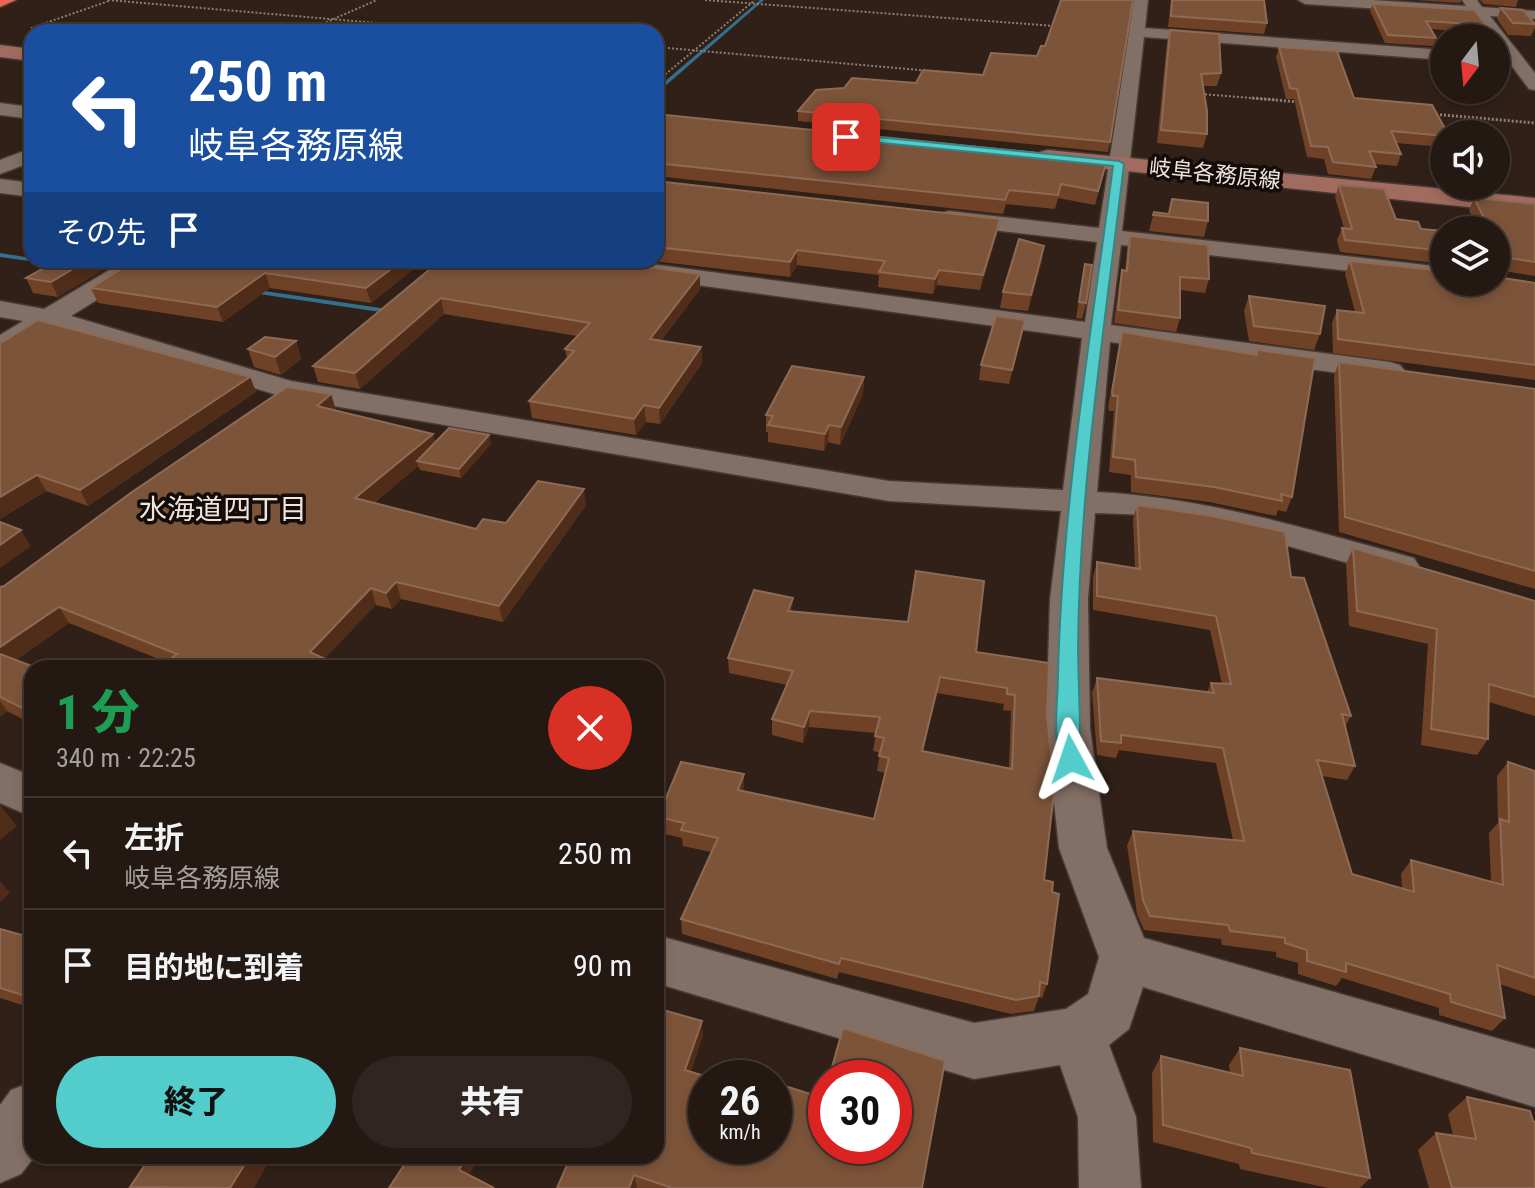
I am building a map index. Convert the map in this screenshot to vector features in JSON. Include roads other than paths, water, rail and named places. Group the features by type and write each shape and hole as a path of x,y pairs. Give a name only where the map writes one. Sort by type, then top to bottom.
{"highway":[{"path":"0,2 8,0"}],"main road":[{"path":"0,51 24,54"},
{"name":"岐阜各務原線","path":"1020,154 1535,206"}],"street":[{"path":"664,961 974,1051 1077,1035 1110,1010 1125,957 1083,848 1068,729 1069,599 1097,331 1141,0"},
{"path":"1305,0 1474,6 1535,15"},
{"path":"1474,6 1526,62 1535,85"},
{"path":"1137,32 1430,54"},
{"path":"0,109 24,112"},
{"path":"0,168 24,158"},
{"path":"0,186 24,189"},
{"path":"922,215 1430,273"},
{"path":"0,347 131,268"},
{"path":"625,268 1410,374"},
{"path":"0,309 50,318 299,379 889,491 1149,505 1224,517 1431,575"},
{"path":"252,413 299,379"},
{"path":"0,781 24,794"},
{"path":"1125,957 1535,1078"},
{"path":"1077,1035 1107,1117 1110,1188"},
{"path":"0,1153 24,1122"}],"waterway":[{"path":"664,85 762,0"},
{"path":"1020,0 1054,0"},
{"path":"0,255 24,259"},
{"path":"253,291 394,312"}],"district":[{"name":"水海道四丁目","path":"223,509"}]}
